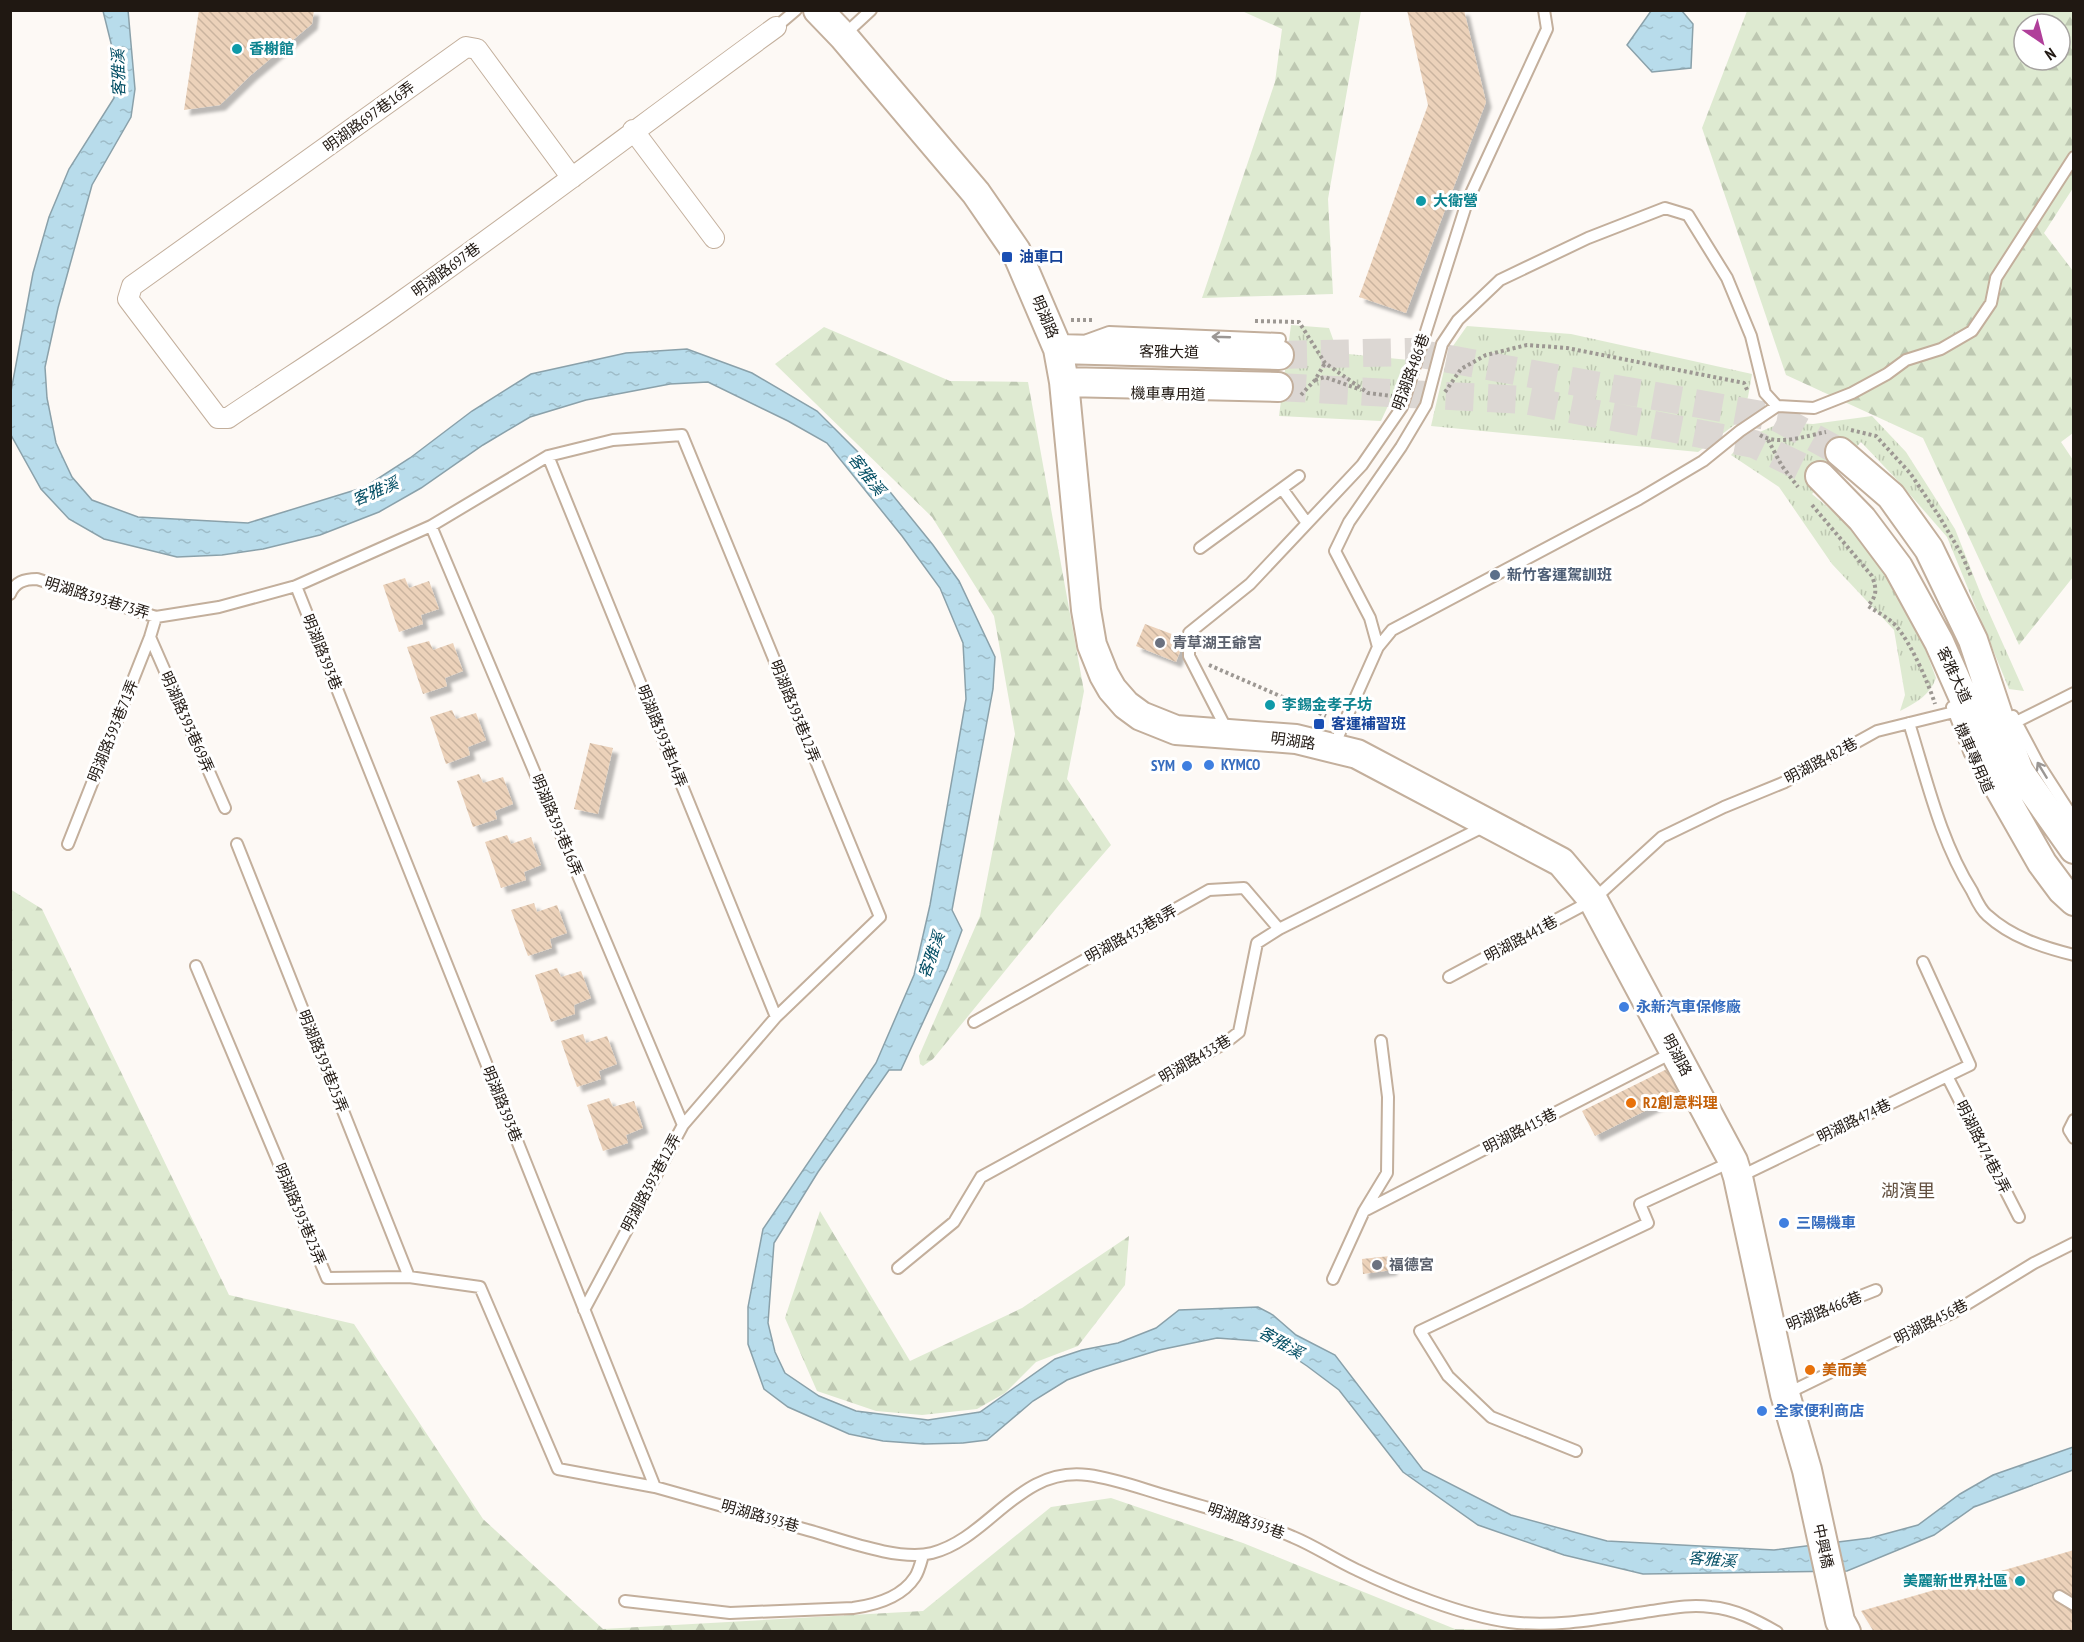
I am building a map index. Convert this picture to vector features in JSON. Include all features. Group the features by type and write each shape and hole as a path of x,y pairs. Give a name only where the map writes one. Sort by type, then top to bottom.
{"main road":[{"name":"明湖路","path":"815,11 843,36 976,193 1016,251 1058,349 1064,382 1086,610 1092,645 1104,675 1112,689 1126,705 1152,721 1176,730 1296,740 1357,754 1561,862 1593,900 1736,1169 1785,1394 1807,1470"},
{"name":"客雅大道","path":"1058,349 1280,347"},
{"path":"1064,382 1282,395"},
{"name":"客雅大道","path":"1843,448 1891,496 1929,549 1973,640 1994,777 2042,863 2067,898"},
{"name":"客雅大道","path":"1810,486 1862,519 1898,567 1939,642 1985,709 2019,771 2073,849"},
{"name":"中興橋","path":"1807,1470 1843,1626"}],"street":[{"name":"明湖路697巷","path":"132,286 128,299 218,418 228,418 400,303 776,27"},
{"name":"明湖路697巷16弄","path":"132,286 466,47 477,49 572,178"},
{"path":"633,130 714,238"}],"lane":[{"path":"843,36 871,10"},
{"name":"明湖路486巷","path":"1189,656 1189,633 1250,584 1362,465 1401,407 1467,202 1547,29 1544,10"},
{"name":"明湖路697巷","path":"776,27 815,11"},
{"path":"1333,748 1378,647 1392,630 1639,499 1694,466 1777,406 1814,408 1852,393 1887,374 1906,360 1941,349 1972,331 1991,303 1996,278 2073,157"},
{"path":"1378,647 1370,618 1335,551 1349,522 1401,447 1426,405 1442,344 1458,320 1500,280 1588,238 1665,208 1688,215 1726,278 1751,336 1765,393 1777,406"},
{"name":"明湖路393巷12弄","path":"296,586 431,526 548,456 613,440 682,435 880,917 776,1017 682,1125 584,1310"},
{"name":"明湖路393巷14弄","path":"548,456 776,1017"},
{"path":"1200,548 1283,490 1299,476"},
{"path":"1810,486 1858,527 1892,570 1932,647 1943,679"},
{"path":"1283,490 1307,523"},
{"name":"明湖路393巷16弄","path":"431,526 682,1125"},
{"name":"明湖路393巷73弄","path":"10,594 18,583 37,579 156,617 219,607 296,586"},
{"name":"明湖路393巷","path":"296,586 655,1487 878,1550 923,1555 935,1553 956,1542 1035,1484 1051,1477 1084,1474 1124,1482 1256,1523 1294,1537 1358,1571 1404,1590 1470,1613 1506,1622 1561,1624 1695,1606 1730,1610 1778,1632"},
{"name":"明湖路393巷71弄","path":"68,844 156,617"},
{"name":"明湖路393巷69弄","path":"150,637 225,808"},
{"path":"1189,656 1230,735"},
{"name":"明湖路482巷","path":"1593,900 1662,837 1724,807 1785,782 1877,731 1939,716 2073,693"},
{"path":"1985,709 2038,763 2073,819"},
{"name":"機車專用道","path":"1974,764 1985,709"},
{"path":"1909,723 1945,840 1985,913 2013,934 2043,948 2073,955"},
{"name":"機車專用道","path":"1995,804 2033,862 2067,898"},
{"name":"明湖路433巷","path":"898,1268 954,1222 981,1177 1226,1043 1239,1032 1257,943 1279,929 1491,824"},
{"name":"明湖路393巷25弄","path":"237,844 409,1277"},
{"name":"明湖路433巷8弄","path":"974,1022 1209,890 1244,888 1279,929"},
{"name":"明湖路441巷","path":"1449,977 1593,900"},
{"name":"明湖路474巷","path":"1576,1451 1491,1417 1448,1376 1420,1331 1648,1223 1640,1204 1736,1169 1970,1065 1923,962"},
{"name":"明湖路393巷23弄","path":"196,966 327,1278 409,1277 480,1287 558,1469 655,1487"},
{"path":"1333,1279 1364,1211 1387,1173 1388,1097 1381,1041"},
{"name":"明湖路415巷","path":"1364,1211 1675,1052"},
{"name":"明湖路474巷2弄","path":"1947,1076 2019,1217"},
{"path":"2073,1120 2069,1130 2073,1138"},
{"name":"明湖路456巷","path":"1785,1394 1954,1312 2034,1263 2073,1243"},
{"name":"明湖路466巷","path":"1772,1332 1876,1290"},
{"path":"625,1601 730,1613 870,1606 883,1601 906,1586 915,1576 923,1555"},
{"path":"2059,1596 2073,1605"}],"path":[{"path":"1315,380 1325,363"},
{"path":"1282,395 1325,376 1368,393"},
{"path":"1768,440 1782,466 1810,486 1872,576 1877,590 1875,599 1868,606 1896,625 1929,687 1939,716"},
{"path":"1189,656 1326,716"}],"green space":[{"path":"1242,11 1361,11 1328,199 1333,294 1202,298 1275,82 1282,29"},
{"path":"1747,11 2073,11 2073,188 2044,233 2073,271 2073,433 2061,442 2073,460 2073,577 2019,645 1923,438 1786,375 1702,128"},
{"path":"1291,325 1329,328 1338,353 1409,360 1381,421 1279,416"},
{"path":"1467,326 1571,334 1752,374 1748,397 1737,423 1698,452 1431,426 1448,353"},
{"path":"824,327 950,381 1028,382 1084,691 1067,779 1111,845 933,1059 923,1066 920,1064 919,1056 980,916 1015,734 994,616 932,517 775,364"},
{"path":"1872,416 1906,452 1955,529 1982,597 2024,691 2009,689 1947,537 1861,442 1812,494 1868,541 1913,616 1936,678 1922,698 1900,711 1905,695 1894,630 1832,564 1779,487 1731,455 1748,437 1783,422 1813,424"},
{"path":"10,889 42,909 229,1295 354,1324 483,1519 603,1629 923,1611 1051,1507 1111,1498 1243,1543 1455,1629 1590,1631 11,1631"},
{"path":"820,1211 910,1361 1022,1308 1129,1236 1125,1285 1078,1346 1036,1362 1005,1393 977,1409 922,1415 876,1411 817,1391 785,1318"}],"water":[{"name":"客雅溪","path":"128,10 135,89 131,117 92,185 58,308 45,367 47,398 56,443 72,477 92,500 138,517 248,523 365,487 410,458 472,411 531,374 626,353 687,349 752,373 817,411 857,451 959,581 995,657 993,689 952,910 962,930 948,968 901,1070 889,1070 818,1172 774,1243 768,1323 775,1352 785,1373 819,1396 856,1411 928,1420 980,1412 1055,1359 1082,1350 1118,1343 1156,1328 1179,1310 1258,1307 1273,1315 1296,1335 1335,1355 1423,1470 1511,1515 1607,1541 1774,1550 1870,1538 1918,1525 1960,1494 1993,1475 2073,1447 2073,1470 1974,1507 1934,1535 1847,1571 1643,1574 1564,1555 1478,1525 1403,1472 1339,1390 1271,1342 1217,1338 1159,1350 1094,1370 1067,1380 1033,1401 987,1440 963,1443 924,1444 883,1441 849,1434 788,1407 764,1389 748,1344 748,1307 763,1229 876,1063 914,975 930,905 966,699 963,643 940,588 902,536 827,443 708,382 670,384 586,400 530,417 483,445 421,488 379,512 320,535 263,549 222,555 177,557 104,539 69,519 41,489 11,435 11,391 33,273 49,217 69,169 114,98 114,55 103,11"},
{"path":"1651,11 1682,11 1693,24 1691,68 1652,72 1627,45"}],"building":[{"name":"香榭館","path":"199,10 314,10 312,24 251,75 220,105 184,110"},
{"name":"大衛營","path":"1407,10 1464,10 1486,102 1406,313 1359,297 1428,105"},
{"path":"405,578 409,588 429,581 439,609 421,615 423,624 399,632 383,585"},
{"name":"青草湖王爺宮","path":"1145,624 1185,639 1176,662 1136,646"},
{"path":"429,641 433,650 453,643 463,671 445,678 447,686 423,694 407,647"},
{"path":"452,710 456,719 476,713 486,740 468,747 470,755 446,764 430,717"},
{"path":"590,743 613,748 598,814 574,809"},
{"path":"479,774 483,783 503,777 513,804 495,811 497,819 473,827 457,781"},
{"path":"507,835 511,844 531,837 541,865 524,872 526,880 501,888 485,842"},
{"path":"534,903 537,912 557,905 567,933 550,939 552,948 528,956 511,910"},
{"path":"557,968 561,977 581,971 591,998 574,1005 575,1014 551,1022 535,975"},
{"path":"583,1034 586,1043 607,1036 617,1064 599,1071 601,1079 577,1087 561,1041"},
{"name":"R2創意料理","path":"1667,1069 1679,1094 1595,1136 1582,1111"},
{"path":"609,1098 613,1107 634,1101 643,1128 626,1135 628,1143 603,1151 587,1105"},
{"name":"福德宮","path":"1390,1256 1392,1270 1363,1274 1362,1259"},
{"name":"美麗新世界社區","path":"2074,1550 2074,1632 1874,1632 1861,1611"}],"tunnel":[{"path":"1279,355 1410,352 1778,418 1840,452"},
{"path":"1278,387 1524,400 1754,444 1820,476"}],"place":[{"name":"香榭館","path":"237,49"},
{"name":"大衛營","path":"1421,201"},
{"name":"油車口","path":"1007,257"},
{"name":"新竹客運駕訓班","path":"1495,575"},
{"name":"青草湖王爺宮","path":"1160,643"},
{"name":"李錫金孝子坊","path":"1270,705"},
{"name":"客運補習班","path":"1319,724"},
{"name":"KYMCO","path":"1209,765"},
{"name":"SYM","path":"1187,766"},
{"name":"永新汽車保修廠","path":"1624,1007"},
{"name":"R2創意料理","path":"1631,1103"},
{"name":"三陽機車","path":"1784,1223"},
{"name":"福德宮","path":"1377,1265"},
{"name":"美而美","path":"1810,1370"},
{"name":"全家便利商店","path":"1762,1411"},
{"name":"美麗新世界社區","path":"2020,1581"}],"district":[{"name":"湖濱里","path":"1908,1191"}]}
